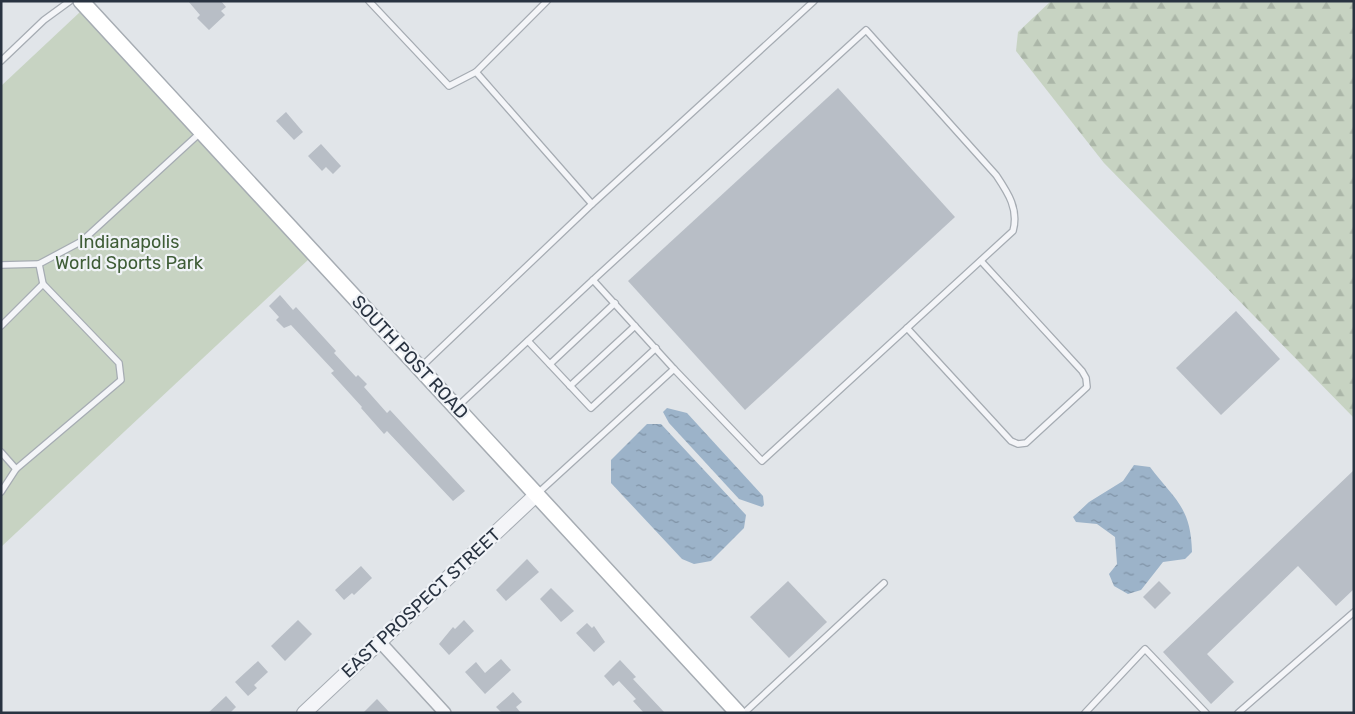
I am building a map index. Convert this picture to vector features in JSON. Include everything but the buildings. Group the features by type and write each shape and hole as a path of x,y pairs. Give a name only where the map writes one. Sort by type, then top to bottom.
{"main road":[{"name":"SOUTH POST ROAD","path":"81,1 738,713"}],"street":[{"name":"EAST PROSPECT STREET","path":"304,713 537,494"},
{"path":"380,642 445,713"}],"lane":[{"path":"1,61 44,20 70,1"},
{"path":"369,1 449,86 476,72 547,1"},
{"path":"420,368 592,204 814,1"},
{"path":"456,408 594,280 866,30 996,175 1008,193 1017,219 1013,231 762,461 674,369 594,280"},
{"path":"476,72 592,204"},
{"path":"1,265 39,264 82,241 202,132"},
{"path":"907,328 1011,441 1018,444 1026,443 1033,437 1087,387 1086,378 980,261"},
{"path":"1,492 16,469 121,380 119,363 43,284 39,264"},
{"path":"1,326 43,284"},
{"path":"550,364 615,303"},
{"path":"570,386 635,326"},
{"path":"528,341 591,408 656,348"},
{"path":"537,494 674,369"},
{"path":"1,452 16,469"},
{"path":"744,713 884,582"},
{"path":"1238,713 1354,612"},
{"path":"1085,713 1145,649 1206,713"}],"green space":[{"path":"1051,1 1354,1 1354,418 1104,163 1016,51 1018,32"},
{"name":"Indianapolis World Sports Park","path":"80,12 310,258 1,547 1,86"}],"water":[{"path":"667,408 687,413 763,496 764,505 762,507 739,499 669,423 663,412"},
{"path":"647,424 661,424 746,515 744,528 711,561 694,564 682,559 611,483 611,460"},
{"path":"1134,465 1150,467 1180,505 1189,524 1192,552 1185,559 1163,562 1141,590 1128,594 1114,586 1109,574 1117,564 1115,537 1097,524 1076,522 1073,517 1089,502 1123,481"}]}
